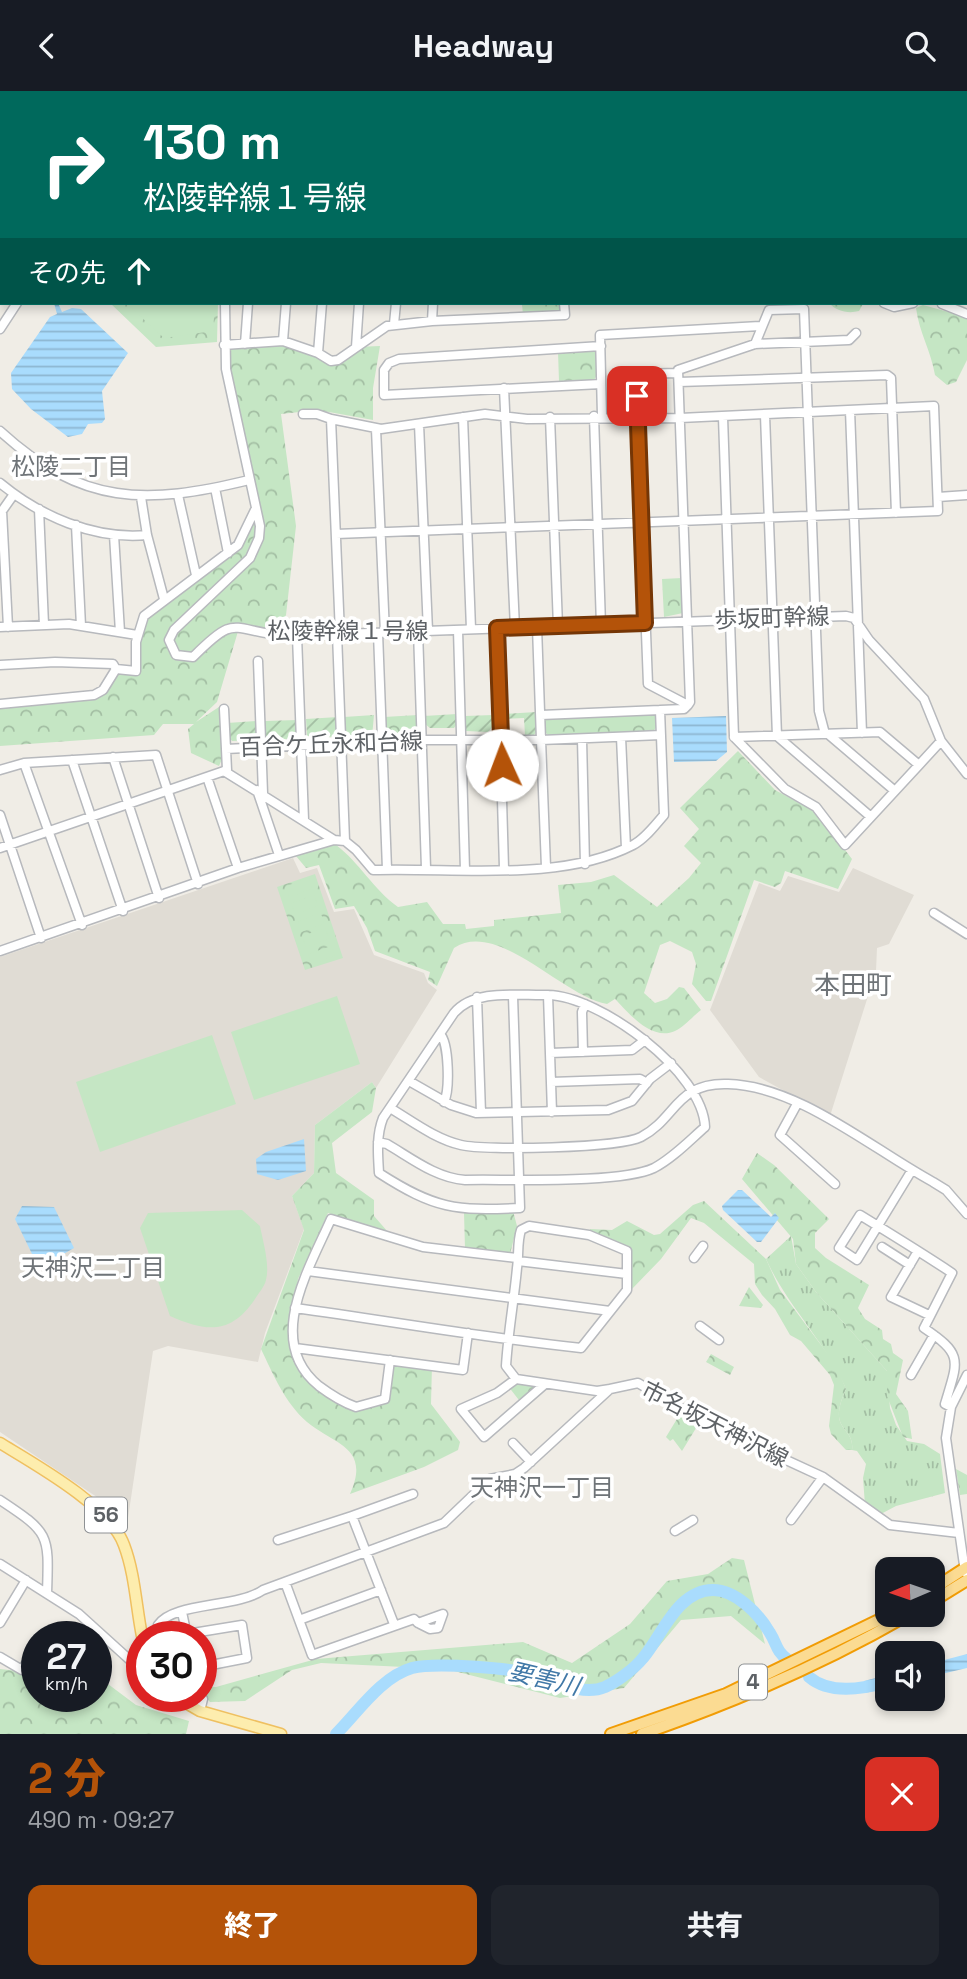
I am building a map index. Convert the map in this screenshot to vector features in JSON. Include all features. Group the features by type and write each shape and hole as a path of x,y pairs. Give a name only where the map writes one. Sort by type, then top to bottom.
{"highway":[{"path":"945,1583 966,1573"},
{"path":"945,1591 966,1573"},
{"name":"4","path":"611,1734 736,1690 875,1622"},
{"name":"4","path":"642,1734 713,1710 784,1680 885,1627"}],"main road":[{"name":"56","path":"0,1443 99,1510 115,1525 129,1562 139,1621"},
{"path":"204,1712 252,1723 281,1734"}],"street":[{"path":"0,329 16,305"},
{"name":"松陵幹線１号線","path":"225,305 224,345 260,526 254,552 174,630 170,645 176,655 192,657 218,631 229,626 265,634 297,636 537,627"},
{"path":"244,344 248,305"},
{"path":"284,341 286,305"},
{"path":"318,353 321,305"},
{"path":"356,347 359,305"},
{"path":"394,324 396,305"},
{"path":"432,321 433,305"},
{"path":"224,345 284,341 318,353 331,361 369,336 394,324 565,314 565,305"},
{"path":"945,305 967,314"},
{"path":"755,344 760,326 769,310 804,309 819,711 827,734 895,791"},
{"path":"601,625 597,524 600,335 760,326"},
{"path":"541,715 684,709 688,705 678,373 681,367 755,344 849,340 856,333"},
{"path":"601,346 399,359 389,363 383,380 384,395 601,384"},
{"path":"678,373 636,374 648,684 688,705"},
{"path":"679,382 887,375 891,378 896,513"},
{"path":"504,388 515,628"},
{"path":"303,414 317,414 376,429 485,414 550,418 680,418 934,406 939,511 336,534"},
{"path":"850,410 862,733"},
{"path":"765,415 777,736 871,817"},
{"path":"723,417 734,737 785,789 816,807 845,845 941,741"},
{"path":"463,418 471,629"},
{"path":"550,418 558,626"},
{"path":"331,419 345,841"},
{"path":"419,424 428,631"},
{"path":"376,429 380,532 381,742 387,869"},
{"path":"0,431 31,458 68,479 112,493 141,497 178,495 249,480"},
{"path":"0,483 39,509 76,525 114,535 147,535"},
{"path":"215,488 228,553"},
{"path":"15,494 2,511 4,627 81,626 137,635"},
{"path":"178,495 196,575"},
{"path":"938,497 967,495"},
{"path":"141,497 147,535 164,599"},
{"path":"39,509 44,625"},
{"path":"116,669 136,671 137,635 144,616 228,553 243,537 255,510"},
{"path":"76,525 81,626"},
{"path":"114,535 120,632"},
{"name":"歩坂町幹線","path":"537,627 846,616 858,623 869,640 923,699 941,741 967,774"},
{"path":"537,627 546,867"},
{"path":"497,628 504,868"},
{"path":"458,630 465,870"},
{"path":"418,631 426,868"},
{"path":"297,636 304,820"},
{"path":"0,665 55,661 113,664 116,669"},
{"path":"258,661 260,792 279,855"},
{"path":"0,704 94,695 103,690 116,669"},
{"path":"224,709 226,748"},
{"path":"0,950 82,925 279,855 334,840 345,841 373,870 465,870 585,864 636,843 664,815 660,710"},
{"path":"734,737 880,732 919,765"},
{"name":"百合ケ丘永和台線","path":"0,848 224,771 226,748 421,740 541,740 661,735"},
{"path":"621,737 626,848"},
{"path":"582,739 585,864"},
{"path":"0,770 24,763 156,755 198,884"},
{"path":"113,757 159,898"},
{"path":"72,760 89,817 123,911"},
{"path":"24,763 82,925"},
{"path":"224,771 334,840"},
{"path":"207,777 238,869"},
{"path":"0,815 41,938"},
{"path":"934,913 967,934"},
{"path":"378,1142 387,1144 435,1172 452,1178 519,1179 628,1175 654,1167 705,1127 703,1113 671,1063 645,1040 585,1004 548,995 477,997 458,1008 382,1122 378,1142 379,1173 420,1198 443,1207 465,1210 520,1208 519,1179 517,1113 513,996"},
{"path":"548,995 552,1112"},
{"path":"477,997 481,1113"},
{"path":"583,1052 582,1012 585,1004"},
{"path":"440,1034 446,1041 447,1093 444,1102"},
{"path":"550,1053 632,1050 645,1040"},
{"path":"409,1081 444,1102 481,1113 617,1108 632,1101 647,1083 671,1063"},
{"path":"551,1082 640,1079 647,1083"},
{"path":"390,1108 459,1144 518,1146 634,1140 651,1131 675,1103 691,1092 710,1085 733,1084 768,1091 797,1104 941,1187 967,1214"},
{"path":"797,1104 780,1135 835,1184"},
{"path":"912,1170 878,1226 857,1259 839,1248 859,1216 878,1226 918,1251 953,1275 924,1328 948,1344 954,1359 955,1371 945,1404 951,1407"},
{"path":"390,1360 385,1399 356,1407 327,1392 304,1374 291,1331 295,1308 308,1271 334,1217 423,1247 627,1274"},
{"path":"295,1308 468,1333 508,1338 581,1348 627,1290 626,1250 589,1235 523,1227 519,1233 508,1338 506,1366 516,1379 597,1391 610,1389"},
{"path":"694,1258 702,1246"},
{"path":"881,1247 910,1265"},
{"path":"918,1251 888,1295 929,1315"},
{"path":"308,1271 476,1294 513,1296 610,1311"},
{"path":"700,1326 719,1340"},
{"path":"295,1348 463,1370 468,1333"},
{"path":"911,1375 934,1335"},
{"path":"966,1573 946,1439 951,1407 967,1375"},
{"path":"516,1379 497,1394 461,1409 484,1437 545,1384"},
{"name":"市名坂天神沢線","path":"161,1621 182,1612 251,1599 285,1582 444,1523 489,1479 514,1474 531,1462 610,1389 638,1383 724,1432 736,1434 813,1475 823,1477 890,1525 959,1533"},
{"path":"513,1443 531,1462"},
{"path":"791,1520 823,1477"},
{"path":"278,1540 413,1494"},
{"path":"0,1500 38,1525 49,1546 47,1593"},
{"path":"352,1516 394,1624"},
{"path":"675,1531 693,1520"},
{"path":"0,1564 79,1614 126,1656"},
{"path":"0,1623 26,1580"},
{"path":"285,1582 312,1655 394,1624 414,1619 418,1623"},
{"path":"299,1621 381,1590"},
{"path":"182,1612 184,1621"},
{"path":"217,1630 242,1625 247,1658 217,1664"},
{"path":"0,1657 21,1669"}],"shaded area":[{"path":"293,858 300,873 317,868 334,912 354,909 374,955 424,973 428,983 437,990 376,1088 372,1082 315,1125 314,1173 292,1196 304,1229 265,1333 258,1362 168,1346 153,1351 128,1518 0,1432 0,957"},
{"path":"853,868 914,895 889,944 877,948 876,971 830,1116 759,1077 710,1010 759,883 780,891 788,876 839,892"}],"green space":[{"path":"112,305 218,305 217,342 156,347"},
{"path":"128,305 215,305 213,331 164,338"},
{"path":"522,305 564,305 565,315 523,316"},
{"path":"862,305 859,311 851,312 832,306"},
{"path":"923,305 967,317 967,360 956,382 947,385 935,375 916,308"},
{"path":"283,341 332,365 356,347 380,346 373,388 373,420 318,410 281,414 296,526 286,615 283,621 275,623 265,634 239,628 217,702 196,722 219,707 221,710 222,759 219,766 191,753 188,729 194,724 163,724 154,735 0,746 0,704 100,696 116,669 136,670 138,629 164,599 242,548 258,514 224,345"},
{"path":"592,349 597,353 597,375 594,380 559,381 558,352"},
{"path":"682,578 683,613 664,617 662,579"},
{"path":"536,712 537,731 534,735 525,736 524,718 504,719 504,714"},
{"path":"653,712 657,716 658,726 653,731 548,735 544,731 543,721 548,717"},
{"path":"457,714 454,728 430,728 425,724 424,716"},
{"path":"374,715 372,737 345,735 344,717"},
{"path":"418,715 418,728 411,735 390,736 385,730 384,717"},
{"path":"493,715 493,726 488,732 466,731 465,716"},
{"path":"338,717 338,732 334,737 307,736 306,719"},
{"path":"297,720 298,733 293,739 270,740 265,735 265,721"},
{"path":"257,721 258,735 255,740 232,741 228,736 227,723"},
{"path":"738,751 775,790 816,812 852,859 838,889 785,871 781,883 775,887 754,880 711,1001 706,1001 692,984 696,964 692,952 670,941 660,945 644,993 655,1003 667,999 679,987 684,988 701,1010 675,1031 666,1033 649,1029 640,1024 615,999 607,1004 590,998 510,951 490,944 471,942 454,948 437,986 428,980 430,972 375,951 367,928 354,906 335,909 319,865 306,868 296,856 335,844 398,907 427,902 443,924 465,924 466,929 494,926 494,920 561,913 558,885 591,882 614,875 657,907 689,878 701,863 684,846 699,829 680,808"},
{"path":"315,874 343,958 305,970 277,887"},
{"path":"309,878 312,889 289,897 286,886"},
{"path":"314,895 318,906 295,914 291,903"},
{"path":"321,913 324,924 301,932 298,921"},
{"path":"325,928 329,939 306,947 302,936"},
{"path":"331,946 335,956 312,964 308,954"},
{"path":"337,996 360,1064 254,1100 231,1032"},
{"path":"212,1035 236,1104 100,1152 76,1082"},
{"path":"372,1082 376,1088 372,1112 332,1143 336,1173 374,1200 374,1216 388,1232 328,1213 298,1279 291,1330 304,1374 356,1407 385,1399 390,1360 432,1365 431,1404 460,1442 458,1450 424,1467 350,1494 356,1466 353,1457 338,1442 307,1422 292,1406 261,1349 304,1230 292,1196 314,1173 315,1125"},
{"path":"757,1153 774,1165 829,1219 815,1233 815,1248 869,1285 858,1308 865,1319 882,1330 883,1339 891,1344 893,1353 903,1360 896,1394 908,1411 912,1439 903,1437 887,1396 887,1371 816,1292 796,1264 793,1239 742,1179"},
{"path":"704,1201 766,1259 780,1290 836,1365 846,1389 841,1403 840,1421 850,1436 852,1450 846,1450 831,1434 829,1426 834,1385 830,1375 801,1341 790,1335 775,1309 762,1295 755,1284 754,1264 704,1223 691,1218 661,1259 632,1289 631,1248 590,1234 590,1229 612,1230 627,1221 654,1235 660,1234 693,1205"},
{"path":"242,1210 260,1226 267,1267 266,1280 261,1290 237,1319 217,1327 195,1325 170,1316 140,1228 148,1213"},
{"path":"513,1211 517,1226 510,1254 465,1249 464,1213"},
{"path":"791,1236 796,1264 816,1292 887,1371 890,1408 896,1425 907,1441 924,1444 940,1454 945,1493 896,1506 879,1515 865,1505 863,1478 866,1464 857,1451 852,1450 850,1436 840,1421 841,1403 846,1389 828,1355 785,1293 766,1259"},
{"path":"749,1287 763,1305 761,1308 739,1306"},
{"path":"711,1354 734,1367 730,1375 706,1362"},
{"path":"516,1379 545,1384 522,1404 508,1386"},
{"path":"683,1409 701,1420 682,1451 673,1439 670,1441 666,1437"},
{"path":"956,1469 967,1475 967,1494 960,1495"},
{"path":"732,1558 744,1560 765,1644 731,1616 681,1620 624,1688 560,1698 446,1669 321,1663 292,1670 245,1701 217,1702 217,1687 316,1659 523,1642 572,1663 630,1624 667,1581 708,1574"},
{"path":"0,1669 21,1671 21,1712 112,1712 112,1687 126,1698 126,1712 159,1712 189,1721 186,1734 0,1734"}],"water":[{"path":"55,305 59,305 62,312 72,308 81,309 128,353 102,391 105,419 102,423 88,424 82,434 68,437 31,409 12,389 11,373 50,317 57,314"},
{"path":"726,716 727,752 716,761 674,762 672,718"},
{"path":"304,1139 306,1171 278,1180 257,1174 256,1159 266,1152"},
{"path":"738,1190 742,1190 771,1217 775,1213 779,1218 761,1242 757,1242 723,1210 722,1206"},
{"path":"22,1206 54,1207 74,1248 48,1263 33,1256 15,1219"},
{"path":"967,1654 967,1668 945,1673 945,1660"},
{"path":"875,1678 875,1691 865,1693 864,1681"}],"waterway":[{"name":"要害川","path":"336,1734 390,1679 412,1668 423,1666 495,1668 528,1673 580,1689 605,1687 639,1662 680,1606 700,1592 722,1591 746,1604 787,1659"},
{"name":"要害川","path":"809,1677 817,1683 837,1688 875,1685"}],"district":[{"name":"松陵二丁目","path":"71,467"},
{"name":"本田町","path":"853,985"},
{"name":"天神沢二丁目","path":"93,1268"},
{"name":"天神沢一丁目","path":"542,1488"}],"route":[{"path":"502,765 497,628 645,623 637,396"}]}
